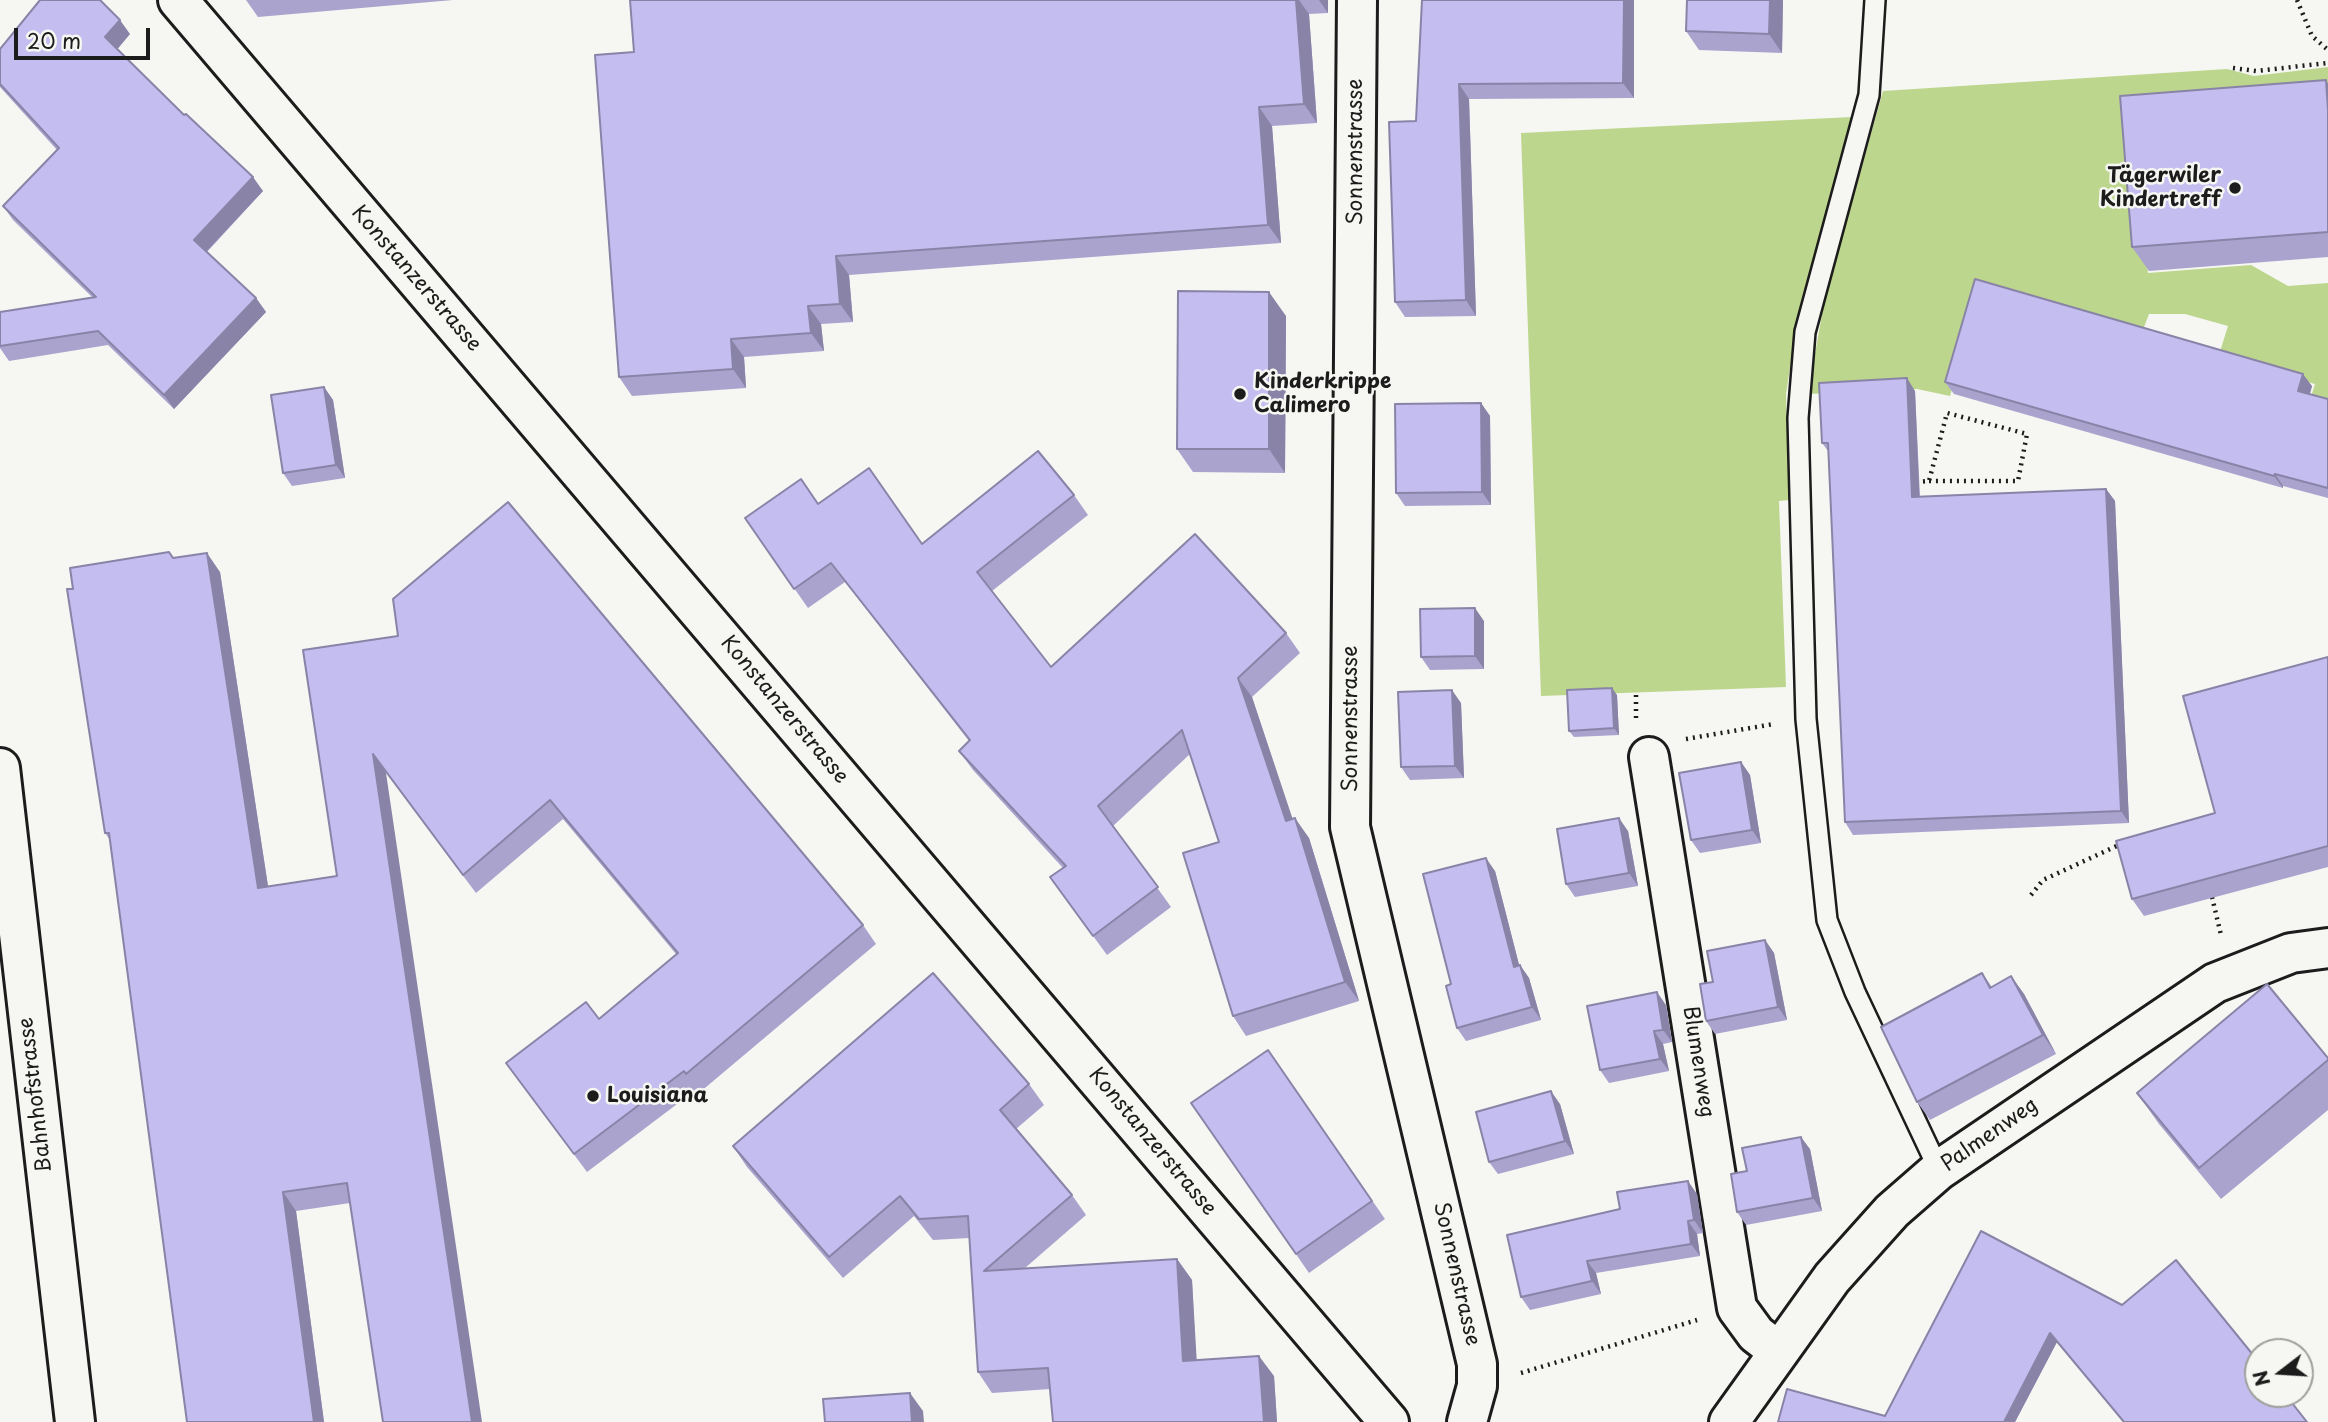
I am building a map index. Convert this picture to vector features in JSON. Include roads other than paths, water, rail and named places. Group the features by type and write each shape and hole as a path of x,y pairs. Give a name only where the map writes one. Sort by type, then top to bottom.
{"street":[{"name":"Konstanzerstrasse","path":"178,0 1389,1422"},
{"name":"Sonnenstrasse","path":"1357,0 1350,827 1477,1364 1477,1386 1467,1422"},
{"name":"Blumenweg","path":"1649,751 1737,1308 1756,1334 1778,1351"},
{"name":"Bahnhofstrasse","path":"0,768 75,1422"},
{"name":"Palmenweg","path":"1729,1422 1778,1351 1858,1249 1892,1211 1939,1170 2215,983 2291,953 2328,947"}],"lane":[{"path":"1875,0 1869,95 1804,345 1798,418 1806,719 1827,919 1855,992 1939,1170"}],"place":[{"name":"Tägerwiler Kindertreff","path":"2235,188"},
{"name":"Kinderkrippe Calimero","path":"1240,394"},
{"name":"Louisiana","path":"593,1096"}]}
